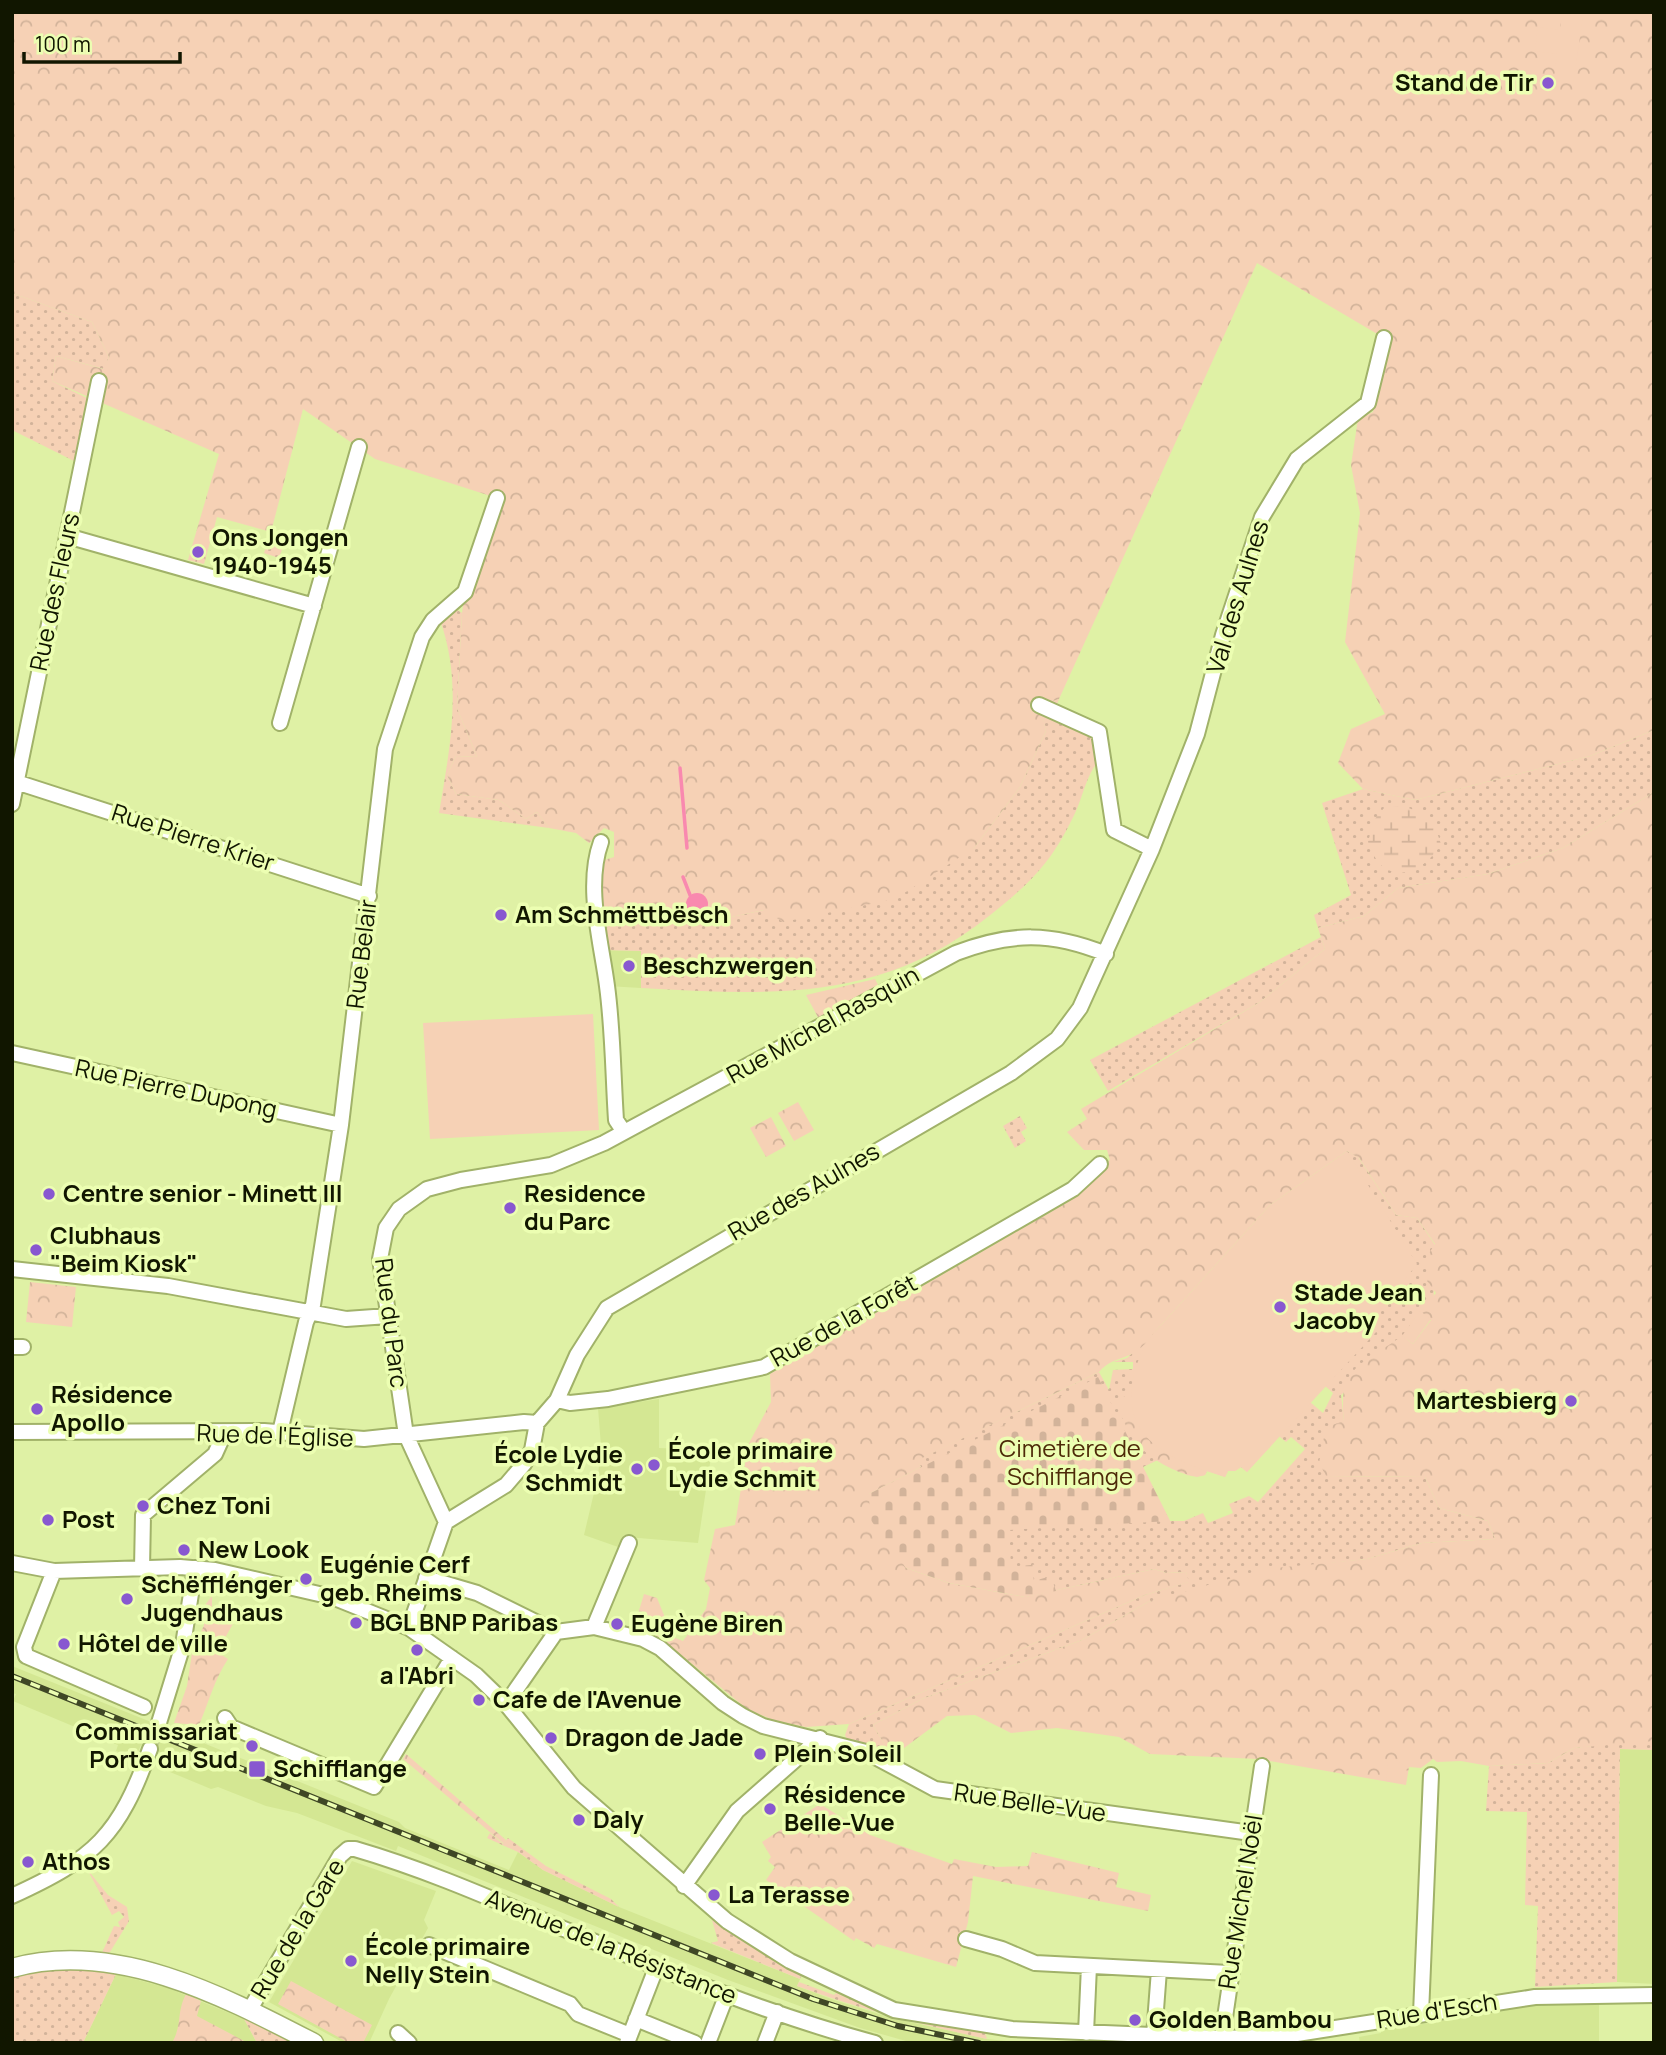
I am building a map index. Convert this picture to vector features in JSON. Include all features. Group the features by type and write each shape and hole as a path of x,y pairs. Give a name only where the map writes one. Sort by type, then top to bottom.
{"main road":[{"path":"12,1968 30,1963 67,1961 117,1965 172,1979 249,2011 314,2043"}],"street":[{"name":"Val des Aulnes","path":"1023,1063 1057,1039 1070,1023 1106,954 1152,849 1197,734 1223,635 1262,517 1297,459 1367,403 1384,338"},
{"name":"Rue des Fleurs","path":"12,804 99,381"},
{"path":"280,723 359,447"},
{"name":"Rue Belair","path":"279,1432 306,1322 311,1314 341,1125 369,896 380,778 395,715 422,638 442,611 465,592 497,498"},
{"path":"67,536 314,606"},
{"path":"1039,705 1100,732 1114,830 1152,849"},
{"name":"Rue Pierre Krier","path":"16,782 369,896"},
{"path":"601,842 595,863 601,950 607,986 616,1120 624,1132"},
{"name":"Rue Michel Rasquin","path":"551,1165 624,1132 956,953 981,943 1010,937 1037,936 1060,939 1106,954"},
{"name":"Rue Pierre Dupong","path":"12,1053 341,1125"},
{"name":"Rue des Aulnes","path":"537,1423 557,1400 592,1328 615,1302 1023,1063"},
{"name":"Rue de la Forêt","path":"557,1400 570,1403 608,1399 764,1367 1073,1189 1100,1164"},
{"name":"Rue du Parc","path":"446,1522 407,1436 388,1316 381,1247 386,1228 399,1209 427,1189 551,1165"},
{"path":"12,1269 168,1286 346,1319 388,1316"},
{"name":"Rue de l'Église","path":"12,1432 279,1432 363,1439 524,1422 537,1423"},
{"path":"408,1628 446,1522 506,1485 533,1450 537,1423"},
{"path":"142,1569 143,1515 215,1454 224,1434"},
{"path":"594,1627 629,1543"},
{"name":"Rue d'Esch","path":"12,1563 54,1571 195,1568 262,1579 332,1597 408,1628 452,1658 506,1704 574,1788 684,1886 756,1941 874,2003 915,2015 983,2025 1086,2033 1222,2038 1284,2036 1535,1997 1654,1995"},
{"path":"158,1726 186,1634 195,1568"},
{"path":"54,1571 24,1647 26,1656 144,1707"},
{"path":"426,1578 477,1593 556,1632 506,1704"},
{"name":"Rue Belle-Vue","path":"556,1632 594,1627 624,1632 660,1648 743,1716 764,1726 820,1738 866,1752 935,1789 1251,1833"},
{"path":"225,1718 231,1727 374,1787 452,1658"},
{"path":"684,1886 737,1811 820,1738"},
{"path":"12,1896 61,1874 98,1845 127,1802 150,1749"},
{"name":"Rue Michel Noël","path":"1222,2038 1262,1766"},
{"path":"1420,2014 1431,1775"},
{"name":"Avenue de la Résistance","path":"348,1849 434,1875 727,1994 824,2030 875,2043"},
{"name":"Rue de la Gare","path":"249,2011 340,1856 348,1849"},
{"path":"965,1940 1002,1949 1035,1963 1230,1973"},
{"path":"429,1945 570,2004 578,2014 628,2039 653,1976"},
{"path":"1086,2033 1089,1966"},
{"path":"1154,2036 1160,1970"},
{"path":"708,2043 727,1994"},
{"path":"765,2043 776,2012"},
{"path":"636,2019 695,2043"}],"shaded area":[{"path":"693,893 701,893 708,900 708,908 701,915 693,915 686,908 686,900"},
{"path":"601,950 641,951 641,988 607,986"},
{"name":"École primaire Lydie Schmit","path":"659,1399 659,1448 712,1450 698,1543 627,1537 621,1548 584,1535 598,1476 601,1446 598,1408"},
{"path":"12,1666 399,1822 405,1828 509,1870 518,1852 543,1870 619,1907 800,1979 797,1986 834,2000 892,2018 987,2039 1025,2043 913,2043 860,2028 728,1980 398,1846 396,1851 297,1813 266,1806 218,1787 211,1789 158,1767 163,1754 160,1752 141,1745 135,1758 116,1751 118,1745 13,1701 16,1694 12,1693"},
{"path":"1620,1749 1654,1750 1654,1984 1617,1982"},
{"name":"École primaire Nelly Stein","path":"352,1861 436,1891 424,1920 428,1928 389,1999 369,2043 344,2043 269,2002"},
{"path":"116,1974 168,1988 244,2019 257,2043 83,2043"},
{"path":"1599,2000 1599,2043 1360,2043 1359,2037 1381,2033 1381,2030 1449,2020 1449,2017 1514,2006"}],"green space":[{"path":"12,12 1654,12 1654,730 1590,756 1415,800 1363,789 1338,763 1351,729 1385,714 1345,642 1360,513 1351,465 1358,419 1373,412 1384,338 1257,263 1059,699 1040,705 1046,731 1020,787 974,848 895,899 783,922 764,910 708,922 598,921 595,863 614,857 614,832 604,828 589,843 576,833 549,828 537,812 526,819 499,800 456,794 447,775 456,756 477,757 457,708 462,613 465,592 497,498 375,459 303,409 271,532 217,517 204,564 188,560 219,454 52,381 56,356 103,369 109,357 92,322 12,293"},
{"path":"1562,14 1583,17 1573,84 1554,81 1557,54 1535,51 1538,27 1560,30"},
{"path":"12,293 92,322 109,357 104,369 56,356 52,381 87,398 74,461 12,430"},
{"path":"271,533 286,538 279,558 264,553"},
{"path":"456,609 462,613 457,708 477,757 456,756 447,775 456,794 499,800 526,819 537,812 549,828 439,813 450,740 453,692 447,644 440,620"},
{"path":"1059,699 1055,709 1092,726 1104,756 1090,774 1063,837 1040,870 997,910 948,944 907,965 866,979 823,987 735,992 641,988 641,951 601,950 598,921 708,922 764,910 974,848 1020,787 1046,731 1039,705"},
{"path":"1654,730 1654,792 1563,848 1488,874 1398,888 1364,916 1318,928 1314,915 1351,895 1322,803 1363,789 1415,800 1590,756"},
{"path":"1654,792 1654,1741 1574,1748 1548,1763 1489,1766 1461,1761 1437,1762 1433,1759 1421,1768 1409,1767 1406,1785 1258,1759 1150,1754 1119,1737 1057,1728 1011,1733 975,1715 947,1716 892,1757 873,1725 922,1699 1082,1640 1148,1602 1264,1569 1367,1559 1422,1543 1495,1539 1488,1521 1439,1508 1425,1477 1326,1476 1319,1463 1326,1427 1344,1421 1344,1389 1355,1369 1402,1336 1413,1344 1431,1320 1420,1311 1436,1293 1427,1281 1432,1270 1422,1264 1435,1244 1417,1218 1396,1215 1359,1158 1347,1151 1270,1205 1138,1350 1111,1362 1099,1372 918,1460 921,1467 869,1494 906,1568 949,1583 1025,1597 1154,1569 1166,1573 1186,1572 1189,1582 1145,1595 849,1724 806,1727 773,1720 747,1709 664,1641 633,1630 644,1594 657,1598 673,1637 683,1641 706,1609 710,1588 704,1580 715,1529 735,1525 748,1445 771,1402 770,1374 1068,1202 1110,1160 1107,1150 1084,1150 1067,1132 1087,1119 1081,1109 1260,1002 1325,949 1318,928 1364,916 1398,888 1488,874 1563,848"},
{"path":"1401,806 1427,818 1441,844 1422,865 1413,870 1395,872 1378,862 1368,842 1374,820 1384,808"},
{"path":"1321,937 1325,949 1260,1002 1108,1091 1090,1060"},
{"path":"875,979 880,989 820,1021 806,995"},
{"path":"593,1014 599,1130 430,1139 423,1023"},
{"path":"798,1102 814,1130 794,1141 778,1113"},
{"path":"1020,1116 1027,1128 1021,1132 1026,1141 1015,1148 1003,1126"},
{"path":"771,1117 786,1146 766,1157 750,1128"},
{"path":"1347,1151 1358,1157 1396,1215 1417,1218 1435,1245 1433,1300 1431,1319 1341,1395 1344,1421 1327,1476 1425,1477 1439,1508 1488,1521 1495,1539 1422,1543 1367,1559 1331,1563 1148,1602 1082,1640 922,1699 873,1725 892,1757 856,1740 854,1745 848,1742 845,1735 849,1724 1145,1595 1188,1582 1186,1572 1166,1573 1154,1569 1025,1597 869,1494 921,1467 917,1460 1099,1372 1109,1390 1113,1370 1133,1369 1133,1362 1113,1362 1127,1358","holes":["1325,1386 1333,1393 1323,1413 1310,1402","1279,1436 1286,1442 1291,1437 1305,1449 1258,1502 1249,1496 1229,1504 1233,1513 1208,1523 1203,1513 1184,1521 1170,1521 1143,1467 1158,1460 1187,1475 1197,1477 1205,1475 1207,1471 1225,1477 1228,1471 1241,1467 1247,1472"]},
{"name":"Stade Jean Jacoby","path":"1347,1151 1417,1264 1370,1324 1377,1331 1247,1472 1241,1467 1228,1471 1225,1477 1172,1456 1145,1435 1133,1411 1132,1384 1145,1346 1270,1205"},
{"path":"30,1282 76,1287 72,1327 26,1322"},
{"path":"1420,1311 1431,1319 1413,1344 1402,1336"},
{"name":"Cimetière de Schifflange","path":"1098,1377 1170,1521 1009,1530 1011,1567 1040,1564 1033,1575 1034,1581 1051,1576 1056,1591 1025,1597 949,1583 906,1568 870,1519 869,1494"},
{"path":"1132,1395 1141,1421 1158,1442 1182,1459 1207,1471 1205,1475 1189,1475 1172,1469 1141,1448 1119,1411 1121,1399"},
{"path":"212,1596 212,1610 234,1622 217,1652 228,1659 215,1683 199,1725 174,1723 187,1686 192,1653 204,1625 205,1605"},
{"path":"1654,1741 1654,1750 1620,1749 1617,1982 1535,1987 1538,1906 1525,1905 1527,1812 1486,1811 1489,1766 1548,1763 1574,1748"},
{"path":"406,1754 506,1840 504,1844 403,1759"},
{"path":"1389,1755 1407,1767 1405,1784 1386,1781"},
{"path":"820,1804 870,1835 952,1864 954,1859 996,1867 1028,1866 1032,1852 1119,1873 1116,1887 1151,1895 1148,1911 973,1876 968,1922 956,1967 877,1944 874,1948 856,1938 854,1941 766,1880 775,1867 768,1861 771,1857 762,1842"},
{"path":"490,1833 503,1844 508,1838 546,1866 611,1899 619,1907 543,1870 518,1852 487,1838"},
{"path":"87,1869 108,1895 127,1907 129,1921 110,1952 101,1955 114,1926 120,1927 118,1922 124,1917 119,1911 112,1915"},
{"path":"712,1920 811,1978 810,1980 801,1976 800,1979 711,1943 718,1941"},
{"path":"62,1968 116,1974 83,2043 12,2043 12,1975"},
{"path":"291,1981 372,2025 363,2043 349,2043 278,2004"},
{"path":"799,1982 834,1995 836,1993 886,2015 797,1986"},
{"path":"186,1994 201,2001 197,2016 248,2043 172,2043"},
{"path":"899,2018 1035,2037 985,2033 987,2039"},
{"path":"244,2019 296,2043 257,2043"}],"waterway":[{"path":"680,768 687,848"},
{"path":"683,877 690,895"}],"tunnel":[{"path":"150,1749 158,1726"}],"railway":[{"path":"12,1676 813,1999 898,2026 979,2043"}],"place":[{"name":"Stand de Tir","path":"1548,83"},
{"name":"Ons Jongen 1940-1945","path":"198,552"},
{"name":"Am Schmëttbësch","path":"501,915"},
{"name":"Beschzwergen","path":"629,966"},
{"name":"Centre senior - Minett III","path":"49,1194"},
{"name":"Residence du Parc","path":"510,1208"},
{"name":"Clubhaus \"Beim Kiosk\"","path":"36,1250"},
{"name":"Stade Jean Jacoby","path":"1280,1307"},
{"name":"Martesbierg","path":"1571,1401"},
{"name":"Résidence Apollo","path":"37,1409"},
{"name":"École primaire Lydie Schmit","path":"654,1465"},
{"name":"École Lydie Schmidt","path":"637,1469"},
{"name":"Chez Toni","path":"143,1506"},
{"name":"Post","path":"48,1520"},
{"name":"New Look","path":"184,1550"},
{"name":"Eugénie Cerf geb. Rheims","path":"306,1579"},
{"name":"Schëfflénger Jugendhaus","path":"127,1599"},
{"name":"BGL BNP Paribas","path":"356,1623"},
{"name":"Eugène Biren","path":"617,1624"},
{"name":"Hôtel de ville","path":"64,1644"},
{"name":"a l'Abri","path":"417,1650"},
{"name":"Cafe de l'Avenue","path":"479,1700"},
{"name":"Dragon de Jade","path":"551,1738"},
{"name":"Commissariat Porte du Sud","path":"252,1746"},
{"name":"Plein Soleil","path":"760,1754"},
{"name":"Schifflange","path":"257,1769"},
{"name":"Résidence Belle-Vue","path":"770,1809"},
{"name":"Daly","path":"579,1820"},
{"name":"Athos","path":"28,1862"},
{"name":"La Terasse","path":"714,1895"},
{"name":"École primaire Nelly Stein","path":"351,1961"},
{"name":"Golden Bambou","path":"1135,2020"}]}
